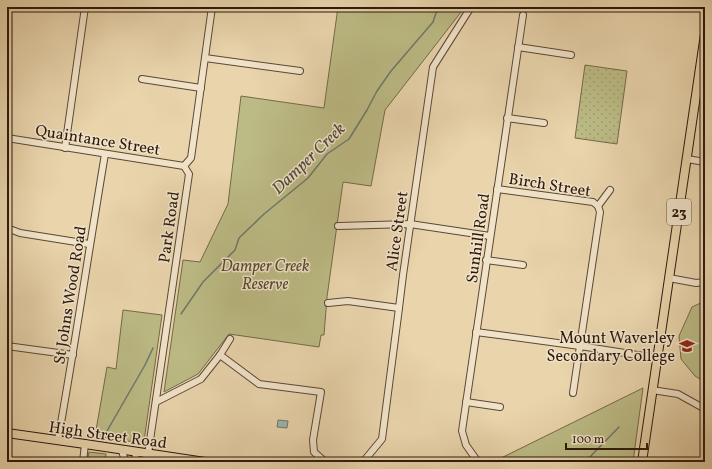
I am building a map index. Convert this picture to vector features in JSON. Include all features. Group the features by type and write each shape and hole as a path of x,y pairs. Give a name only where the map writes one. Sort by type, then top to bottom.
{"main road":[{"name":"23","path":"642,462 686,159 702,77 705,34"},
{"name":"High Street Road","path":"7,433 205,462"}],"street":[{"path":"65,148 85,7"},
{"path":"184,166 191,158 212,7"},
{"path":"300,7 309,8"},
{"name":"Alice Street","path":"363,462 382,439 410,224 433,68 470,7"},
{"name":"Sunhill Road","path":"478,462 466,445 462,431 522,15"},
{"path":"518,47 571,55"},
{"path":"205,58 300,71"},
{"path":"142,79 201,88"},
{"path":"507,118 544,123"},
{"name":"Quaintance Street","path":"7,138 184,166"},
{"name":"St Johns Wood Road","path":"58,440 105,154"},
{"path":"686,159 705,162"},
{"name":"Park Road","path":"148,454 189,174 184,166"},
{"name":"Birch Street","path":"497,189 593,202 598,206"},
{"path":"573,392 600,212 598,206 610,190"},
{"path":"338,226 410,224 490,236"},
{"path":"7,228 20,233 89,244"},
{"path":"486,260 523,265"},
{"path":"669,278 696,283 705,282"},
{"path":"328,302 348,301 399,308"},
{"path":"476,332 657,358"},
{"path":"156,402 201,379 220,355 230,339"},
{"path":"7,346 72,355"},
{"path":"220,355 259,384 321,392 313,440 314,452 326,462"},
{"path":"652,390 678,394 705,409"},
{"path":"466,402 500,407"},
{"path":"82,462 85,444"},
{"path":"122,450 125,462"},
{"path":"135,462 136,452"}],"green space":[{"name":"Damper Creek Reserve","path":"338,7 465,7 385,110 371,186 343,182 327,297 324,335 321,335 319,347 229,334 198,374 164,392 183,260 200,262 228,204 241,96 324,108"},
{"path":"585,65 627,71 617,144 575,138"},
{"path":"705,301 705,382 695,376 681,359 679,336 692,307"},
{"path":"123,310 162,315 144,441 141,443 95,436 107,367 116,369"},
{"path":"643,388 633,462 493,462"},
{"path":"89,452 106,454 105,462 87,462"}],"water":[{"path":"278,420 288,421 287,428 277,427"}],"waterway":[{"name":"Damper Creek","path":"181,314 203,282 235,250 239,238 264,214 308,178 327,154 349,139 377,91 391,71 433,22 438,7"},
{"name":"Damper Creek","path":"107,431 145,365 153,348"},
{"path":"585,462 619,427"}],"place":[{"name":"Mount Waverley Secondary College","path":"687,346"}]}
